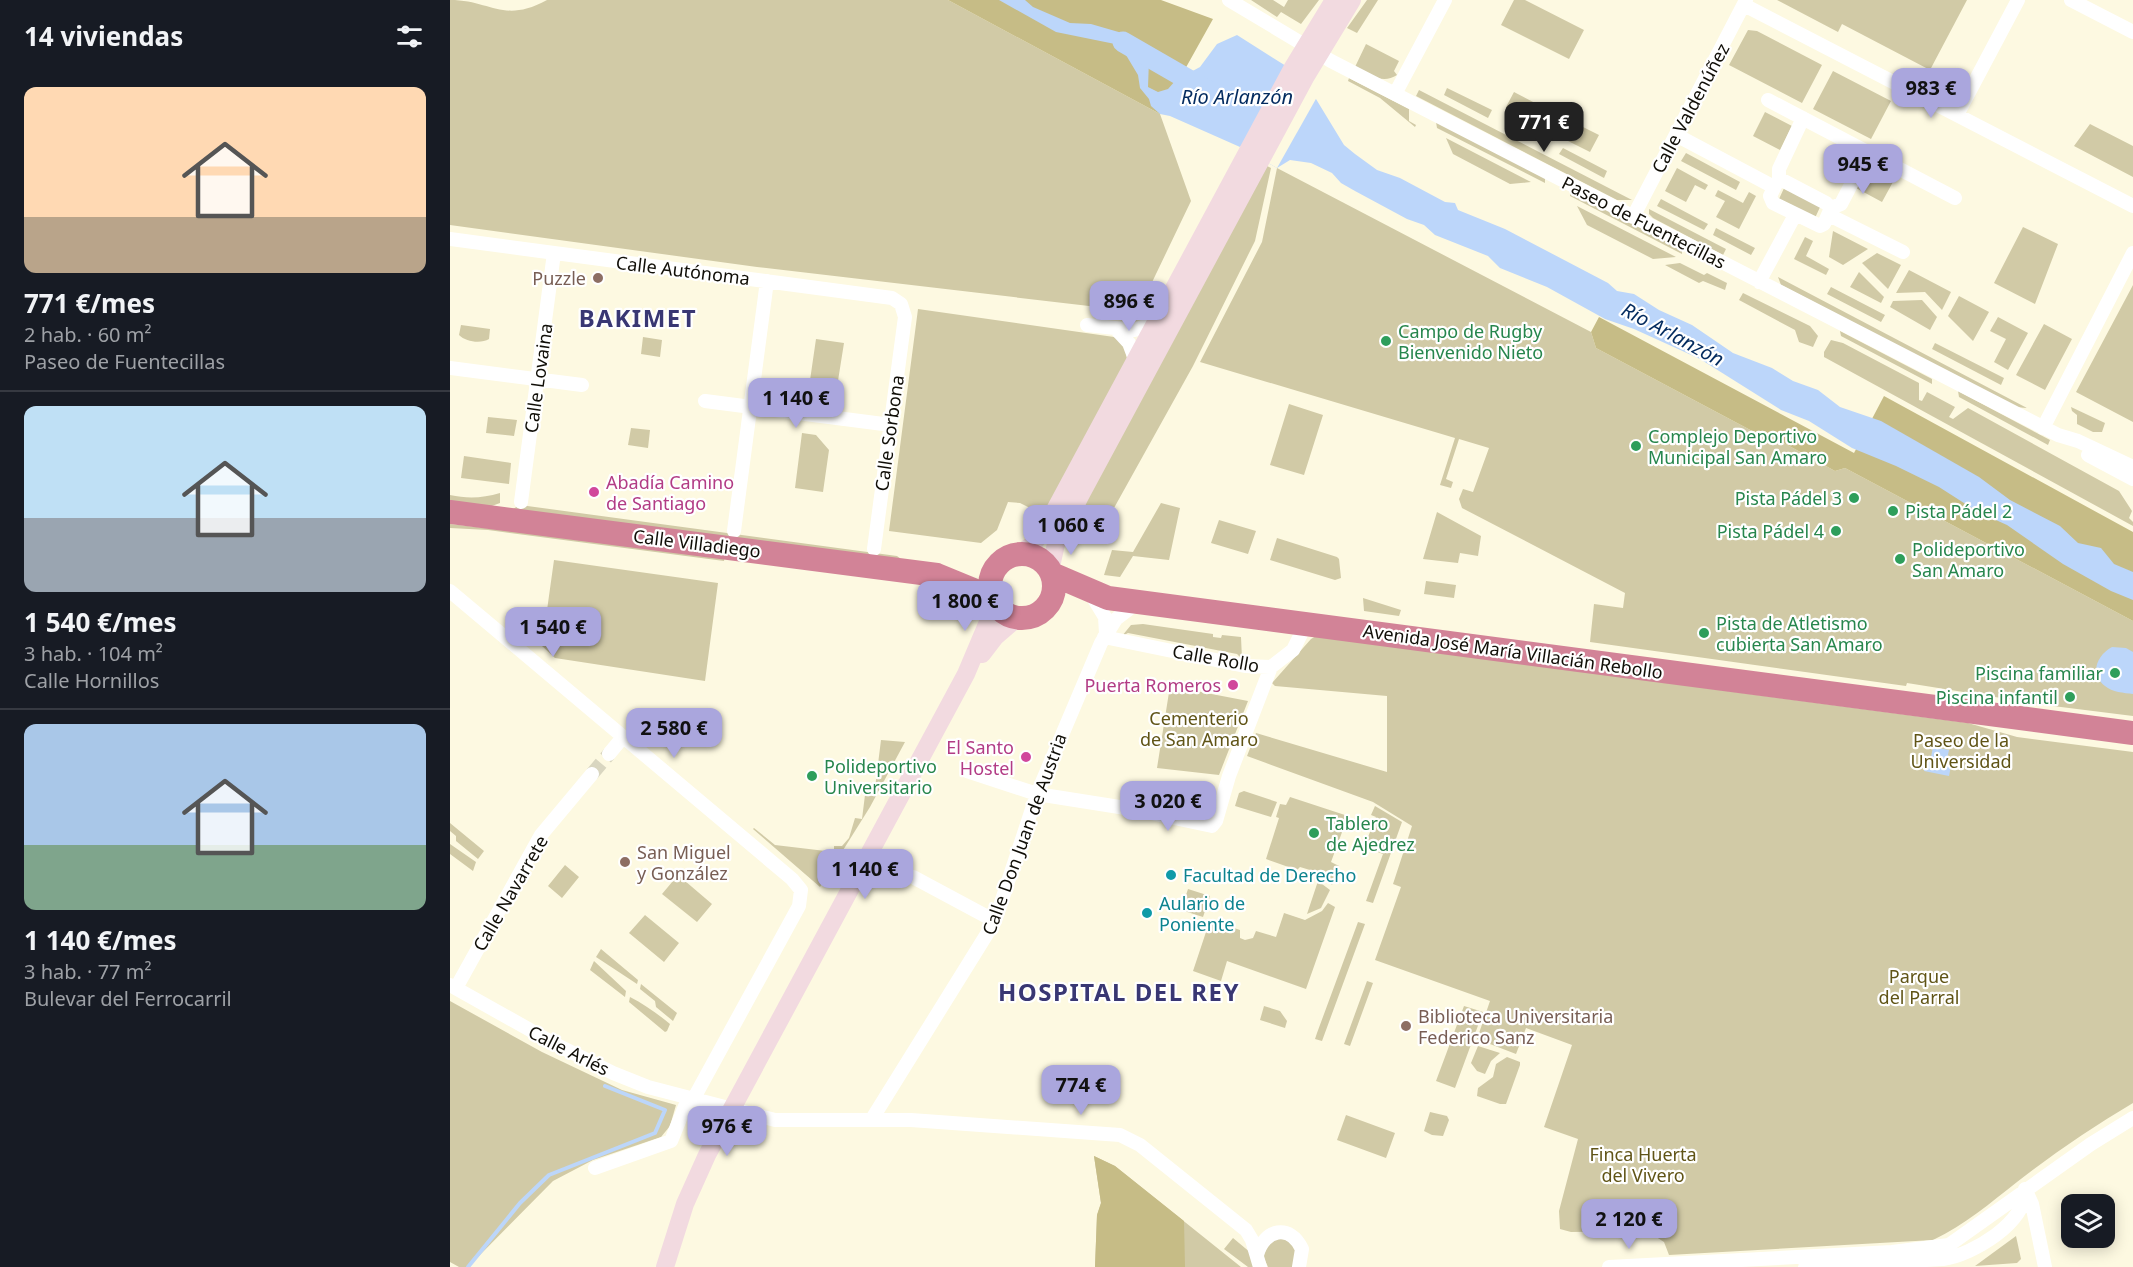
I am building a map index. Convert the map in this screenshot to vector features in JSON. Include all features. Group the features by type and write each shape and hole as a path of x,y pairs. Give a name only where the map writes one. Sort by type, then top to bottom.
{"highway":[{"name":"Calle Villadiego","path":"452,514 487,515 938,575 984,569 1009,560"},
{"path":"1037,558 1051,573 1054,591 1047,606 1036,615 1018,617 1004,612 994,601 991,583 1009,560 1037,558"},
{"name":"Avenida José María Villacián Rebollo","path":"1051,573 1101,599"},
{"name":"Calle Villadiego","path":"938,575 994,601"},
{"name":"Avenida José María Villacián Rebollo","path":"1047,606 1101,599 1138,602 2133,733"},
{"name":"Avenida José María Villacián Rebollo","path":"1978,713 2003,725 2133,745"}],"main road":[{"path":"1051,573 1056,544 1071,513 1255,156 1312,51 1334,0"},
{"path":"1312,51 1352,0"},
{"path":"1009,560 1034,543 1044,529 1155,323 1255,156"},
{"path":"665,1267 691,1189 966,674 994,601"},
{"path":"966,674 995,637 1018,617"}],"street":[{"name":"Paseo de Fuentecillas","path":"1229,0 1312,51 1633,217 2043,428 2061,437 2078,441 2133,467"},
{"path":"1395,94 1445,0"},
{"path":"1957,115 2018,0"},
{"path":"2071,0 2133,32"},
{"path":"1745,2 2133,206"},
{"name":"Calle Valdenúñez","path":"1633,217 1745,2"},
{"path":"1768,100 1955,198"},
{"path":"1803,118 1779,169 1777,184 1770,200 1794,215 1816,226 1824,224 1830,211 1841,204 1868,152"},
{"path":"1676,135 1777,184 1795,186 1826,203 1830,211 1903,252"},
{"path":"1759,282 1794,215"},
{"name":"Calle Autónoma","path":"450,239 892,298 901,304 905,317"},
{"name":"Calle Lovaina","path":"521,502 554,253"},
{"path":"2043,428 2133,253"},
{"path":"734,531 768,281"},
{"name":"Calle Sorbona","path":"874,549 905,317"},
{"path":"1087,325 1116,329 1142,329 1155,323"},
{"path":"1116,329 1129,343 1135,359"},
{"path":"450,368 582,385"},
{"path":"705,401 891,425"},
{"name":"Paseo de Fuentecillas","path":"2061,437 2070,446 2133,480"},
{"path":"450,591 456,602 623,737 792,879 801,890 799,906 694,1098 686,1104 671,1141 595,1167"},
{"path":"1101,599 1105,617 1105,635"},
{"name":"Calle Don Juan de Austria","path":"872,1119 996,921 1037,794 1062,731 1105,635 1124,612 1138,602"},
{"name":"Calle Rollo","path":"1105,635 1245,666 1271,667 1293,650 1306,624"},
{"path":"967,771 1037,794 1132,809 1212,825 1216,821 1229,776 1271,667"},
{"path":"609,754 623,737"},
{"name":"Calle Navarrete","path":"453,986 541,835 592,774"},
{"path":"913,877 996,921"},
{"name":"Calle Arlés","path":"453,986 555,1044 613,1073 648,1087 732,1109 785,1120 872,1119 1120,1135 1140,1145 1246,1230"},
{"path":"1609,1267 1892,1252 1949,1245 2025,1189 2133,1118"},
{"path":"1805,1267 1952,1258 1979,1245 2013,1220 2024,1206 2025,1189"},
{"path":"2025,1189 2032,1204 2045,1267"},
{"path":"2013,1220 2028,1221 2038,1230"},
{"path":"1246,1230 1268,1236"},
{"path":"1246,1230 1259,1261"},
{"path":"1259,1261 1260,1244 1268,1236 1280,1232 1291,1235 1299,1244 1301,1261 1313,1267"},
{"path":"1842,1265 1845,1260 1876,1258 1892,1252"},
{"path":"1830,1255 1842,1265"},
{"path":"1688,1267 1716,1261"}],"green space":[{"path":"450,0 476,3 508,11 532,7 547,0 948,0 1160,114 1191,201 1144,299 1138,308 1132,311 757,267 450,225"},
{"path":"1251,0 1273,0 1284,7 1288,0 1319,0 1301,24 1281,12 1277,17"},
{"path":"1367,0 1378,0 1357,33 1347,28"},
{"path":"1514,0 1525,0 1584,30 1569,59 1501,25"},
{"path":"1777,0 1967,0 1930,70 1842,24 1838,32"},
{"path":"1748,30 1757,31 1822,65 1802,103 1729,65"},
{"path":"1366,44 1399,61 1394,71 1397,75 1381,79 1355,67"},
{"path":"1833,71 1891,101 1871,139 1813,109"},
{"path":"1349,78 1409,109 1409,121 1416,125 1415,127 1380,98 1348,81"},
{"path":"1447,88 1492,110 1488,118 1444,95"},
{"path":"1419,90 1632,200 1617,200 1416,96"},
{"path":"1514,92 1535,103 1527,119 1506,107"},
{"path":"1765,112 1792,126 1780,150 1753,136"},
{"path":"1436,122 1545,178 1545,183 1437,128"},
{"path":"1575,123 1599,135 1590,152 1566,140"},
{"path":"2090,124 2133,146 2133,177 2074,146"},
{"path":"1446,138 1531,182 1510,184 1453,154"},
{"path":"1563,148 1607,171 1604,178 1559,154"},
{"path":"1686,153 1740,182 1736,190 1681,161"},
{"path":"1267,166 1271,168 1255,241 1193,366 1099,535 1087,539 1070,530"},
{"path":"1867,166 1894,180 1882,202 1856,188"},
{"name":"Complejo Deportivo Municipal San Amaro","path":"1277,168 1591,332 1596,348 1771,441 1782,442 1835,471 1845,468 2133,621 2133,716 2045,705 1907,683 1906,686 1590,642 1594,604 1623,608 1625,593 1462,508 1459,499 1463,489 1473,492 1489,448 1459,439 1446,479 1453,482 1451,488 1440,485 1455,438 1200,362 1262,242"},
{"path":"1677,168 1708,185 1705,190 1695,185 1686,202 1665,191"},
{"path":"1785,186 1821,205 1815,218 1779,199"},
{"path":"1718,190 1743,203 1749,192 1756,196 1739,229 1716,217 1725,201 1715,196"},
{"path":"1570,191 1682,249 1682,254 1570,196"},
{"path":"1661,199 1708,224 1704,230 1657,206"},
{"path":"1577,206 1676,257 1653,259 1587,225"},
{"path":"1649,209 1726,249 1723,255 1653,218 1649,214"},
{"path":"2023,227 2058,244 2035,304 1994,283"},
{"path":"1716,228 1755,248 1751,255 1713,235"},
{"path":"1833,231 1868,249 1843,265 1829,257"},
{"path":"1805,237 1813,241 1806,256 1829,269 1826,275 1794,259"},
{"path":"1877,253 1901,265 1888,289 1862,263"},
{"path":"1680,263 1727,283 1725,290 1703,281 1699,283 1665,265"},
{"path":"1909,270 1951,292 1942,310 1925,292 1896,293"},
{"path":"1859,272 1884,297 1881,303 1850,287"},
{"path":"1778,277 2027,408 2015,407 1781,285"},
{"path":"2133,285 2133,422 2076,392"},
{"path":"1831,287 1885,315 1881,322 1827,294"},
{"path":"1743,293 1810,326 1818,336 1813,347 1799,342 1795,330 1739,300"},
{"path":"1959,296 1989,312 1973,341 1948,316"},
{"path":"1922,300 1937,317 1930,330 1890,307 1893,301"},
{"path":"918,309 1114,337 1126,349 1127,361 1044,515 1020,503 1008,502 997,530 981,543 889,531"},
{"path":"1998,317 2028,333 2008,370 1994,362 2006,339 1990,331"},
{"path":"2044,324 2072,339 2045,390 2016,375"},
{"path":"461,325 490,329 489,339 478,342 469,341 459,335"},
{"path":"1840,331 1932,379 1932,384 1841,336"},
{"path":"643,337 662,340 660,357 641,354"},
{"path":"816,339 844,343 837,387 825,396 808,394"},
{"path":"1831,340 1843,343 1919,383 1919,400 1922,401 1927,392 1955,407 1949,417 1953,419 1968,408 2119,491 2132,511 2129,518 2133,526 1824,357 1824,352"},
{"path":"1935,343 2004,378 2001,385 1932,349"},
{"path":"1958,391 2050,440 2048,445 1959,397"},
{"path":"1289,404 1323,415 1304,475 1270,465"},
{"path":"2071,407 2105,423 2102,432 2093,432 2077,424 2077,415"},
{"path":"488,417 517,420 514,436 486,433"},
{"path":"631,428 650,430 648,448 628,445"},
{"path":"802,433 816,435 829,450 823,492 795,488"},
{"path":"464,456 511,463 509,484 461,478"},
{"path":"500,493 500,503 489,507 450,505 450,495 475,497"},
{"path":"1161,503 1180,508 1169,560 1133,556 1120,577 1104,575 1112,550 1133,552"},
{"path":"520,505 897,556 901,559 511,510"},
{"path":"1437,512 1481,536 1478,556 1460,553 1458,563 1423,559"},
{"path":"1219,520 1256,531 1248,554 1211,543"},
{"path":"450,524 725,555 724,561 488,530 450,528"},
{"path":"1277,538 1337,557 1341,578 1335,580 1270,560"},
{"path":"554,560 718,583 705,681 555,658 542,646"},
{"path":"1426,581 1456,585 1454,598 1424,594"},
{"path":"1363,598 1401,610 1399,616 1364,611"},
{"path":"1143,624 1213,634 1213,637 1221,638 1222,635 1241,637 1242,659 1237,654 1128,633 1122,636 1131,625"},
{"name":"Parque del Parral","path":"1316,636 1968,723 2017,737 2133,752 2133,1103 2059,1151 1967,1221 1933,1240 1669,1255 1664,1242 1647,1231 1571,1232 1560,1229 1559,1211 1578,1139 1544,1127 1572,1045 1526,1028 1516,1054 1477,1039 1490,1001 1375,960 1401,887 1393,884 1412,826 1373,802 1247,756 1256,733 1387,772 1387,696 1275,686 1272,683"},
{"name":"Cementerio de San Amaro","path":"1170,686 1248,701 1219,775 1157,768"},
{"path":"881,740 905,742 870,807 820,887 753,829 775,845 834,852 834,846 842,846 849,838 855,818 862,819 865,795 874,796"},
{"path":"1244,791 1277,802 1271,817 1235,806 1239,793"},
{"path":"1290,797 1348,816 1331,862 1339,866 1332,885 1320,873 1300,867 1297,870 1266,859 1279,818 1276,817 1280,804 1286,805"},
{"path":"1375,806 1402,822 1373,903 1366,901 1383,854 1364,847 1376,817 1371,815"},
{"path":"450,823 484,851 478,859 456,841 456,836 450,831"},
{"path":"450,844 476,862 473,871 450,854"},
{"path":"565,865 579,877 562,898 548,886"},
{"path":"678,875 712,904 697,922 662,894"},
{"path":"1318,881 1330,890 1321,908 1307,914"},
{"path":"1188,889 1210,896 1203,917 1181,910"},
{"path":"1328,903 1335,907 1306,989 1227,961 1221,981 1193,971 1210,920 1240,930 1240,938 1245,940 1253,938 1256,931 1276,937 1284,913 1305,920 1322,911"},
{"path":"645,915 679,943 664,962 629,933"},
{"path":"1358,922 1365,924 1322,1041 1315,1039 1317,1033"},
{"path":"601,949 638,980 637,984 596,957"},
{"path":"594,961 626,991 625,997 590,970"},
{"path":"1367,981 1373,983 1350,1046 1344,1044"},
{"path":"641,984 677,1013 673,1021 656,1007 655,1001 640,989"},
{"path":"630,997 651,1009 670,1024 667,1031 665,1032 629,1002"},
{"path":"450,1001 542,1052 622,1090 676,1105 670,1126 661,1137 593,1160 553,1181 468,1267 459,1267 450,1262"},
{"path":"1264,1006 1280,1011 1287,1021 1285,1028 1260,1020"},
{"path":"1464,1006 1483,1012 1455,1088 1436,1081"},
{"path":"1478,1046 1500,1053 1491,1061 1485,1074 1477,1071 1471,1063"},
{"path":"1507,1057 1520,1062 1520,1065 1506,1104 1477,1096 1478,1088 1493,1077 1496,1064"},
{"path":"1430,1112 1447,1116 1449,1120 1443,1136 1432,1135 1424,1131"},
{"path":"1346,1115 1395,1133 1386,1158 1337,1140"},
{"path":"1094,1156 1115,1166 1241,1267 1095,1267 1097,1215 1101,1203"},
{"path":"2016,1236 2021,1259 2017,1263 1975,1266"},
{"path":"1233,1238 1251,1253 1254,1267 1248,1267 1224,1249"},
{"path":"1281,1238 1293,1246 1296,1253 1295,1262 1292,1267 1268,1267 1263,1256 1270,1241"}],"shaded area":[{"path":"948,0 1161,0 1213,19 1160,114"},
{"path":"1599,317 1854,453 1884,396 2133,532 2133,621 1845,468 1835,471 1782,442 1771,441 1596,348 1591,332"},
{"path":"1094,1156 1115,1166 1184,1221 1185,1267 1095,1267 1097,1215 1101,1203"}],"water":[{"name":"Río Arlanzón","path":"999,0 1025,0 1033,7 1070,23 1091,24 1122,33 1144,50 1149,60 1148,87 1158,92 1168,89 1176,80 1200,67 1217,44 1237,35 1286,66 1283,95 1316,99 1344,145 1377,170 1400,178 1445,202 1455,203 1458,210 1505,229 1608,283 1617,291 1634,294 1659,310 1692,325 1733,353 1772,368 1793,381 1818,390 1840,407 1881,421 1979,477 2010,500 2060,526 2078,543 2101,548 2114,564 2133,572 2133,600 2111,591 2063,564 2007,525 1978,512 1939,487 1852,448 1809,421 1781,410 1700,359 1634,329 1605,319 1547,287 1500,268 1488,256 1435,235 1424,225 1407,219 1341,183 1332,173 1311,163 1290,160 1277,168 1240,147 1170,116 1160,114 1151,106 1149,99 1140,88 1138,75 1126,55 1115,44 1056,32"},
{"name":"Piscina familiar","path":"2112,647 2126,648 2133,652 2133,694 2108,688 2097,676 2099,660"},
{"path":"1933,747 1949,750 1946,764 1951,766 1949,776 1924,771 1925,761 1930,762"}],"pier":[{"path":"1286,92 1317,97 1277,168 1240,147"}],"waterway":[{"name":"Río Arlanzón","path":"1123,42 1208,91"},
{"path":"468,1267 520,1203 549,1175 655,1133 665,1110 605,1086"}],"tunnel":[{"path":"592,774 609,754"}],"place":[{"name":"Puzzle","path":"598,278"},
{"name":"Campo de Rugby Bienvenido Nieto","path":"1386,341"},
{"name":"Complejo Deportivo Municipal San Amaro","path":"1636,446"},
{"name":"Abadía Camino de Santiago","path":"594,492"},
{"name":"Pista Pádel 3","path":"1854,498"},
{"name":"Pista Pádel 2","path":"1893,511"},
{"name":"Pista Pádel 4","path":"1836,531"},
{"name":"Polideportivo San Amaro","path":"1900,559"},
{"name":"Pista de Atletismo cubierta San Amaro","path":"1704,633"},
{"name":"Piscina familiar","path":"2115,673"},
{"name":"Puerta Romeros","path":"1233,685"},
{"name":"Piscina infantil","path":"2070,697"},
{"name":"El Santo Hostel","path":"1026,757"},
{"name":"Polideportivo Universitario","path":"812,776"},
{"name":"Tablero de Ajedrez","path":"1314,833"},
{"name":"San Miguel y González","path":"625,862"},
{"name":"Facultad de Derecho","path":"1171,875"},
{"name":"Aulario de Poniente","path":"1147,913"},
{"name":"Biblioteca Universitaria Federico Sanz","path":"1406,1026"}],"district":[{"name":"BAKIMET","path":"638,317"},
{"name":"HOSPITAL DEL REY","path":"1119,991"}],"park label":[{"name":"Paseo de la Universidad","path":"1961,750"},
{"name":"Finca Huerta del Vivero","path":"1643,1164"}]}
